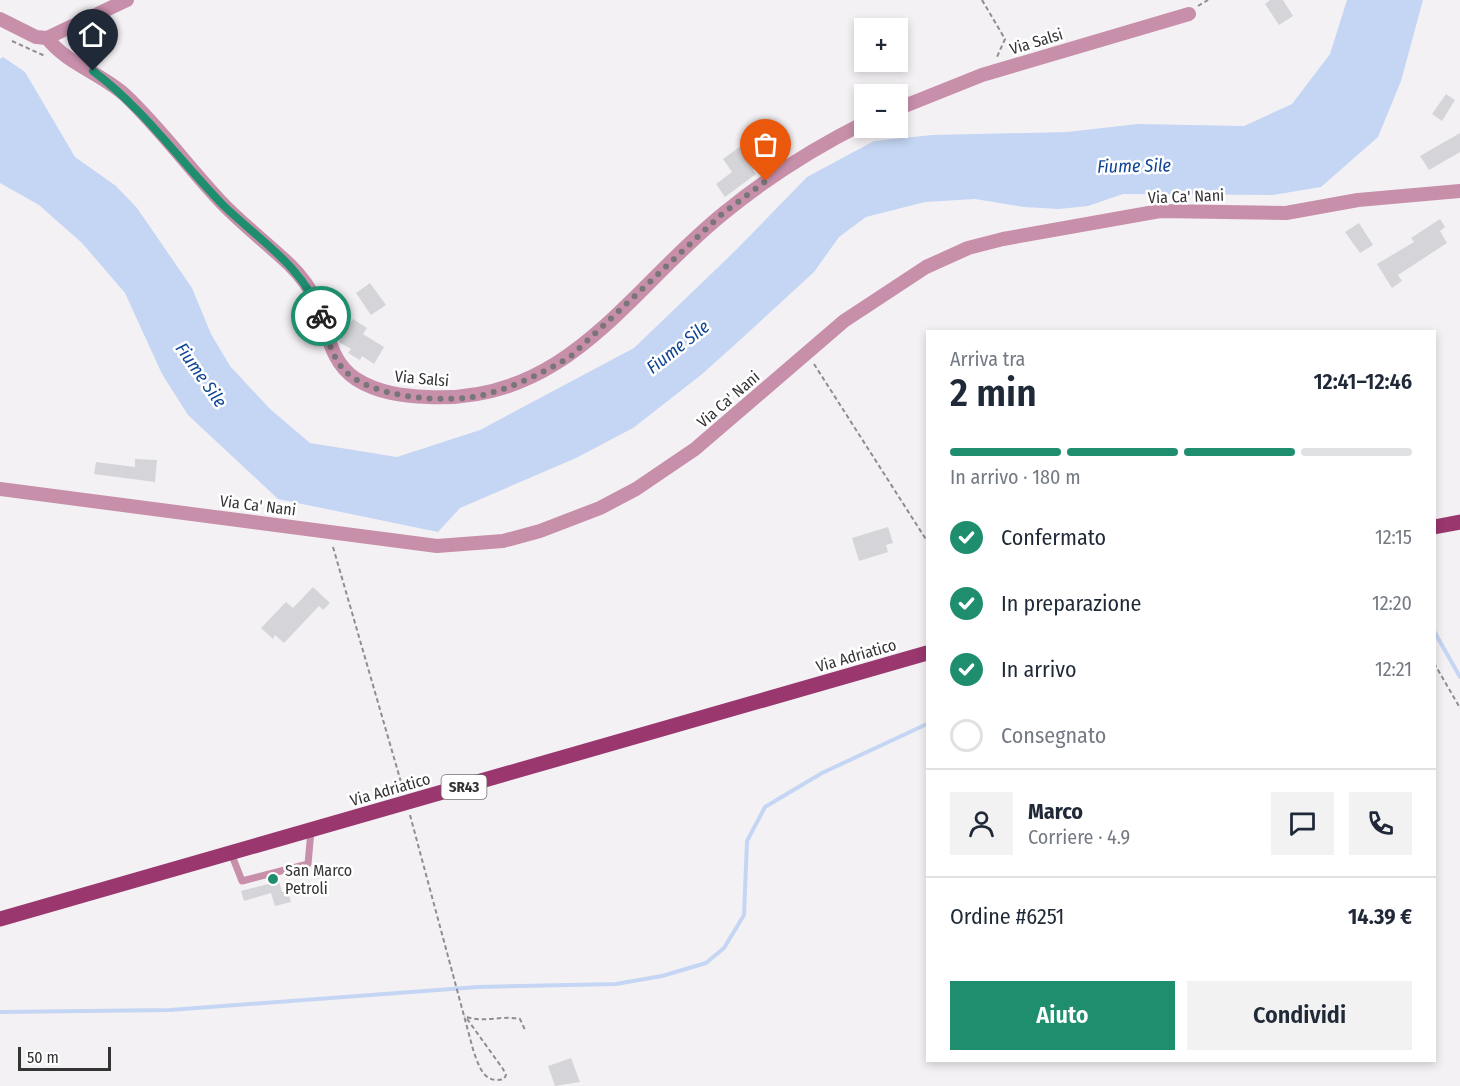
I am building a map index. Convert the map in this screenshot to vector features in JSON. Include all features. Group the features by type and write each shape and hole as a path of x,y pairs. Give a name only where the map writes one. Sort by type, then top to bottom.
{"main road":[{"path":"1436,527 1460,522"},
{"name":"Via Adriatico","path":"0,919 926,652"}],"street":[{"path":"47,38 127,0"},
{"name":"Via Salsi","path":"908,105 982,75 1188,14"},
{"name":"Via Salsi","path":"0,19 36,37 47,38 60,51 93,71 124,94 223,204 293,268 315,298 335,357 345,371 391,394 481,396 549,370 588,341 722,214 781,170 854,129"},
{"name":"Via Ca' Nani","path":"0,489 438,546 503,542 575,519 636,489 695,449 844,321 926,267 968,248 1003,239 1160,211 1286,213 1358,200 1460,191"}],"lane":[{"path":"231,853 242,881 308,864 311,830"}],"path":[{"path":"982,0 1005,39 1002,52 982,75"},
{"path":"806,352 926,539"},
{"path":"330,532 461,1002 465,1016 482,1072 493,1080 504,1079 506,1075 503,1069 465,1016"},
{"path":"1436,666 1460,708"},
{"path":"465,1016 475,1020 520,1019 525,1030"}],"water":[{"name":"Fiume Sile","path":"1347,0 1423,0 1401,81 1378,137 1321,187 1273,195 1123,194 1088,206 1059,209 1024,207 975,199 925,202 866,217 839,237 814,272 739,341 701,375 633,428 576,458 460,508 438,532 278,499 188,415 162,374 125,293 82,243 39,205 0,183 0,59 3,57 25,72 75,157 116,186 137,208 192,288 211,334 230,366 270,409 310,443 397,457 480,430 634,348 736,250 807,177 874,141 932,135 1067,132 1138,124 1244,126 1292,104 1330,54"}],"building":[{"path":"1270,0 1283,0 1293,16 1279,25 1265,4"},
{"path":"104,25 111,35 101,43 107,50 96,58 89,50 85,53 78,44"},
{"path":"1446,94 1455,100 1442,121 1432,114"},
{"path":"754,133 761,144 751,150 762,164 753,170 756,174 725,197 716,184 732,172 723,159 745,143 743,140"},
{"path":"1460,133 1460,152 1429,170 1420,156"},
{"path":"1440,219 1445,227 1440,231 1447,243 1398,275 1402,281 1392,288 1377,264 1414,242 1411,238"},
{"path":"1359,223 1373,245 1360,253 1345,232"},
{"path":"370,283 386,305 371,315 356,293"},
{"path":"353,319 367,328 363,334 384,347 374,364 362,356 360,360 348,353 351,349 339,342"},
{"path":"135,459 157,460 155,482 94,474 96,462 135,467"},
{"path":"888,527 893,543 886,545 888,552 859,561 852,538"},
{"path":"313,587 330,603 323,610 319,606 284,643 275,635 273,639 261,628 286,602 293,608"},
{"path":"278,878 282,892 288,891 291,902 275,906 271,893 244,901 241,891 268,884 267,880"},
{"path":"571,1058 580,1082 555,1086 548,1066"}],"waterway":[{"path":"1436,635 1460,677"},
{"path":"0,1012 170,1010 478,987 616,984 662,976 706,963 724,948 744,915 747,841 765,807 822,773 926,724"}],"way so far":[{"path":"321,316 335,357 345,371 358,381 391,394 448,398 481,396 549,370 571,356 722,214 766,181"}],"place":[{"name":"San Marco Petroli","path":"273,879"}],"route":[{"path":"93,71 124,94 223,204 293,268 315,298 321,316"}]}
